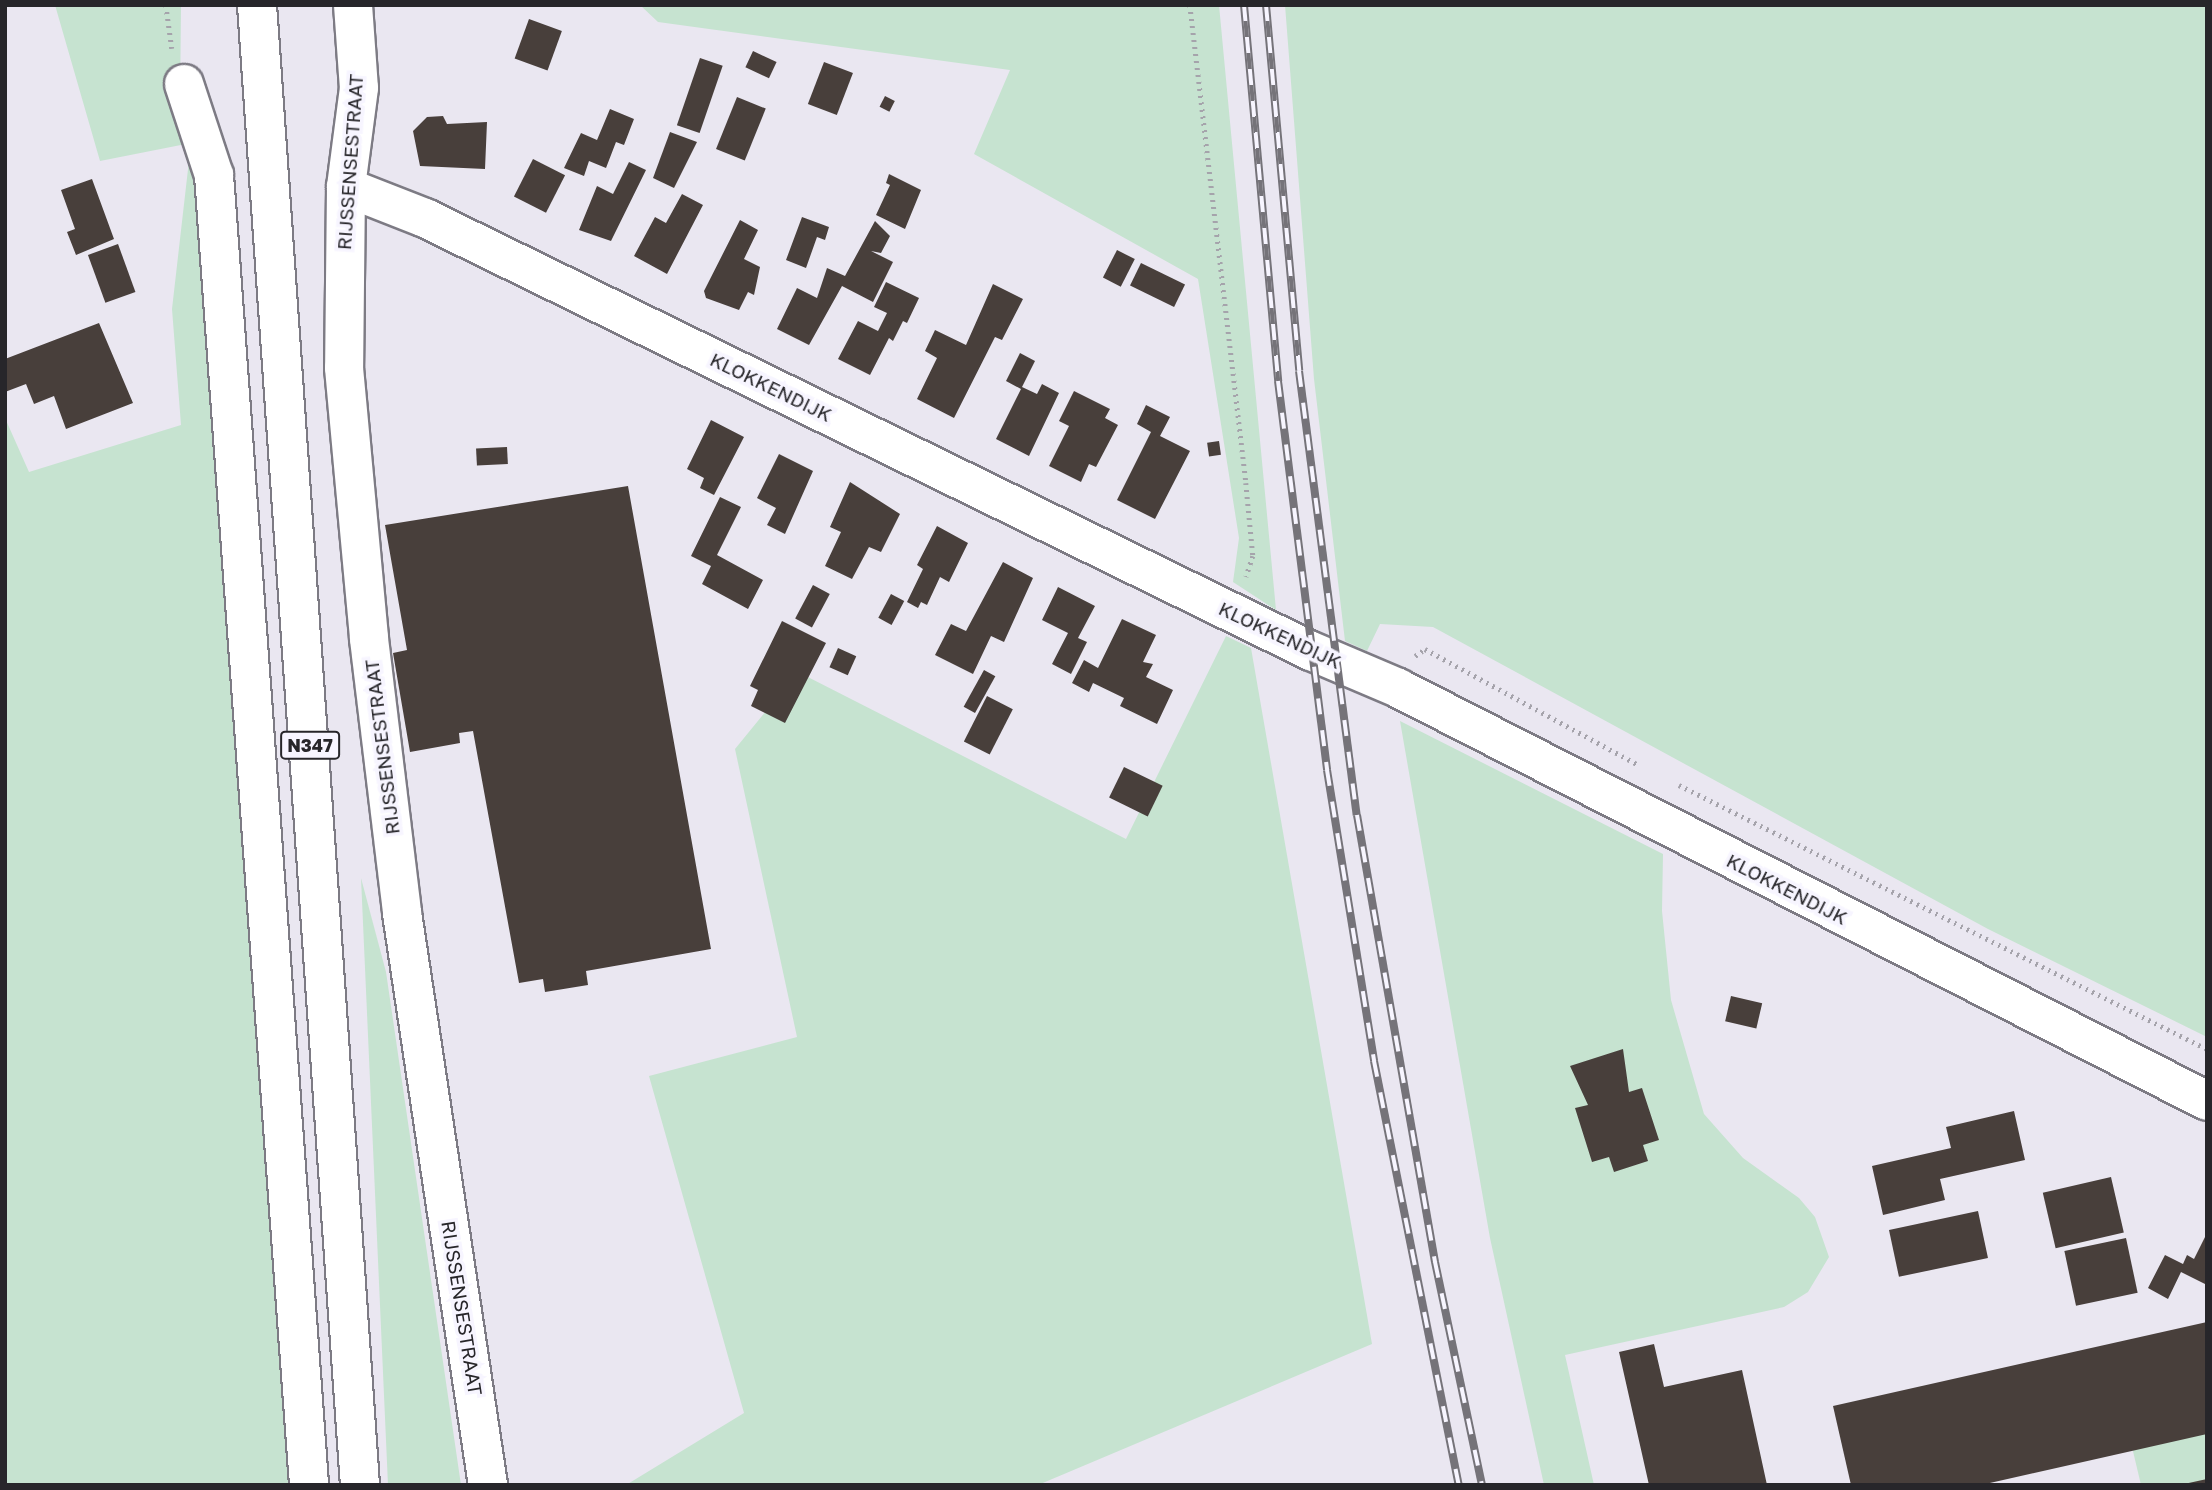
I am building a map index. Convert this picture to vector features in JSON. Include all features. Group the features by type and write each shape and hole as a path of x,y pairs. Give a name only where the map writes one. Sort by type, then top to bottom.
{"street":[{"name":"N347","path":"257,5 360,1485"},
{"name":"RIJSSENSESTRAAT","path":"353,5 359,88 346,187 344,368 369,639 404,927 488,1485"},
{"path":"184,84 210,156 215,188 309,1485"},
{"name":"KLOKKENDIJK","path":"346,187 425,218 1231,612 1398,688 2207,1101"}],"path":[{"path":"1190,5 1253,556 1231,612"},
{"path":"1398,688 1417,653 1425,649 1640,766"},
{"path":"1665,779 2207,1049"}],"green space":[{"path":"55,5 181,5 180,106 202,175 280,1166 289,1485 5,1485 5,418 29,472 181,425 172,309 191,143 100,161"},
{"path":"640,5 1219,5 1276,610 1233,582 1239,538 1198,279 974,154 1010,70 658,22"},
{"path":"1285,5 2207,5 2207,1037 1988,929 1433,627 1380,624 1367,651 1345,641 1314,379"},
{"path":"1226,636 1251,648 1372,1344 1038,1485 626,1485 744,1413 649,1076 797,1037 735,749 798,672 1126,839"},
{"path":"1400,721 1663,854 1662,911 1671,1000 1704,1114 1743,1158 1799,1198 1815,1217 1829,1257 1808,1292 1784,1307 1565,1355 1594,1485 1544,1485 1490,1238"},
{"path":"361,878 386,972 461,1485 388,1485"},
{"path":"2207,1429 2207,1485 2141,1485 2132,1447"}],"building":[{"path":"529,19 562,31 548,70 515,58"},
{"path":"753,51 777,62 769,78 745,67"},
{"path":"700,58 723,66 700,133 677,125"},
{"path":"824,62 853,73 837,115 808,104"},
{"path":"885,96 895,101 889,112 880,107"},
{"path":"737,97 766,109 745,161 716,149"},
{"path":"610,109 634,119 624,145 616,142 606,168 589,161 584,176 564,168 581,133 597,140"},
{"path":"443,116 447,124 487,122 485,169 420,166 413,131 427,117"},
{"path":"670,132 697,142 674,188 653,178"},
{"path":"533,159 565,175 546,213 514,196"},
{"path":"629,162 646,170 611,241 579,230 597,186 613,194"},
{"path":"889,174 921,190 905,229 876,215 890,185 886,183"},
{"path":"92,179 114,239 76,255 67,232 75,229 61,190"},
{"path":"682,194 703,205 667,274 634,256 655,217 666,223"},
{"path":"802,217 829,227 825,240 817,237 806,268 786,260"},
{"path":"740,220 758,230 744,259 760,267 754,295 748,292 739,310 706,298 704,291"},
{"path":"875,221 890,236 881,253 871,251 893,262 873,302 842,286 809,345 777,329 797,288 817,298 827,268 845,276"},
{"path":"118,244 135,292 105,303 88,255"},
{"path":"1117,250 1135,259 1121,287 1103,278"},
{"path":"1141,263 1185,284 1174,307 1130,285"},
{"path":"886,282 919,298 907,323 903,321 893,341 889,338 870,375 838,359 858,321 878,331 887,313 874,307"},
{"path":"993,284 1023,299 1002,340 995,337 954,418 917,399 937,358 925,351 935,330 966,345"},
{"path":"99,323 133,403 66,429 54,396 34,404 26,384 5,392 5,359"},
{"path":"1020,353 1035,361 1022,387 1037,394 1042,384 1059,393 1029,456 996,439 1021,389 1006,381"},
{"path":"1074,391 1110,409 1105,418 1118,425 1096,467 1089,464 1081,482 1049,466 1069,426 1059,421"},
{"path":"1146,405 1170,417 1160,436 1190,451 1155,519 1117,500 1151,432 1137,424"},
{"path":"711,420 744,437 714,495 700,488 704,478 687,469"},
{"path":"1219,441 1221,455 1209,457 1207,443"},
{"path":"507,447 508,464 477,466 476,449"},
{"path":"779,454 813,471 785,534 767,525 776,508 757,498"},
{"path":"850,482 900,514 881,552 869,547 852,579 825,566 841,532 830,527"},
{"path":"628,486 711,949 586,971 588,985 545,992 543,979 519,983 473,731 459,733 460,743 410,752 393,653 407,650 385,525"},
{"path":"720,497 741,507 717,555 763,580 748,609 702,584 711,566 691,556"},
{"path":"937,526 968,543 949,582 940,577 927,605 921,602 918,608 907,602 923,569 917,565"},
{"path":"1003,562 1033,578 1004,642 991,636 973,674 935,655 951,624 966,631"},
{"path":"813,585 830,594 812,627 795,619"},
{"path":"1058,587 1095,606 1078,638 1087,642 1071,674 1052,664 1068,633 1042,620"},
{"path":"891,594 904,601 892,625 878,618"},
{"path":"1122,619 1156,635 1143,662 1153,664 1146,677 1173,690 1157,724 1120,706 1124,698 1093,683 1089,692 1072,683 1084,660 1098,668"},
{"path":"782,621 826,643 785,723 751,706 758,690 750,686"},
{"path":"838,648 856,656 848,675 829,667"},
{"path":"984,670 995,676 975,713 964,707"},
{"path":"987,696 1013,709 990,755 964,741"},
{"path":"1124,767 1163,786 1148,816 1109,798"},
{"path":"1731,996 1762,1003 1756,1029 1725,1021"},
{"path":"1623,1049 1629,1092 1642,1088 1659,1140 1643,1145 1648,1161 1614,1172 1609,1157 1592,1162 1575,1108 1588,1105 1570,1066"},
{"path":"2014,1111 2025,1160 1940,1179 1945,1200 1883,1215 1872,1166 1951,1148 1946,1127"},
{"path":"2111,1177 2124,1233 2056,1248 2043,1193"},
{"path":"1978,1211 1988,1258 1899,1277 1889,1230"},
{"path":"2207,1233 2207,1285 2181,1272 2168,1299 2148,1288 2165,1255 2183,1264 2187,1255 2194,1259"},
{"path":"2126,1238 2138,1293 2076,1306 2064,1251"},
{"path":"2207,1322 2207,1434 1981,1485 1851,1485 1833,1406"},
{"path":"1654,1344 1664,1387 1742,1370 1767,1485 1649,1485 1619,1352"},
{"path":"2207,1479 2207,1485 2184,1485 2184,1484"}],"railway":[{"path":"1244,5 1278,381 1327,770 1374,1061 1459,1485"},
{"path":"1266,5 1299,371 1357,815 1435,1262 1482,1485"}]}
